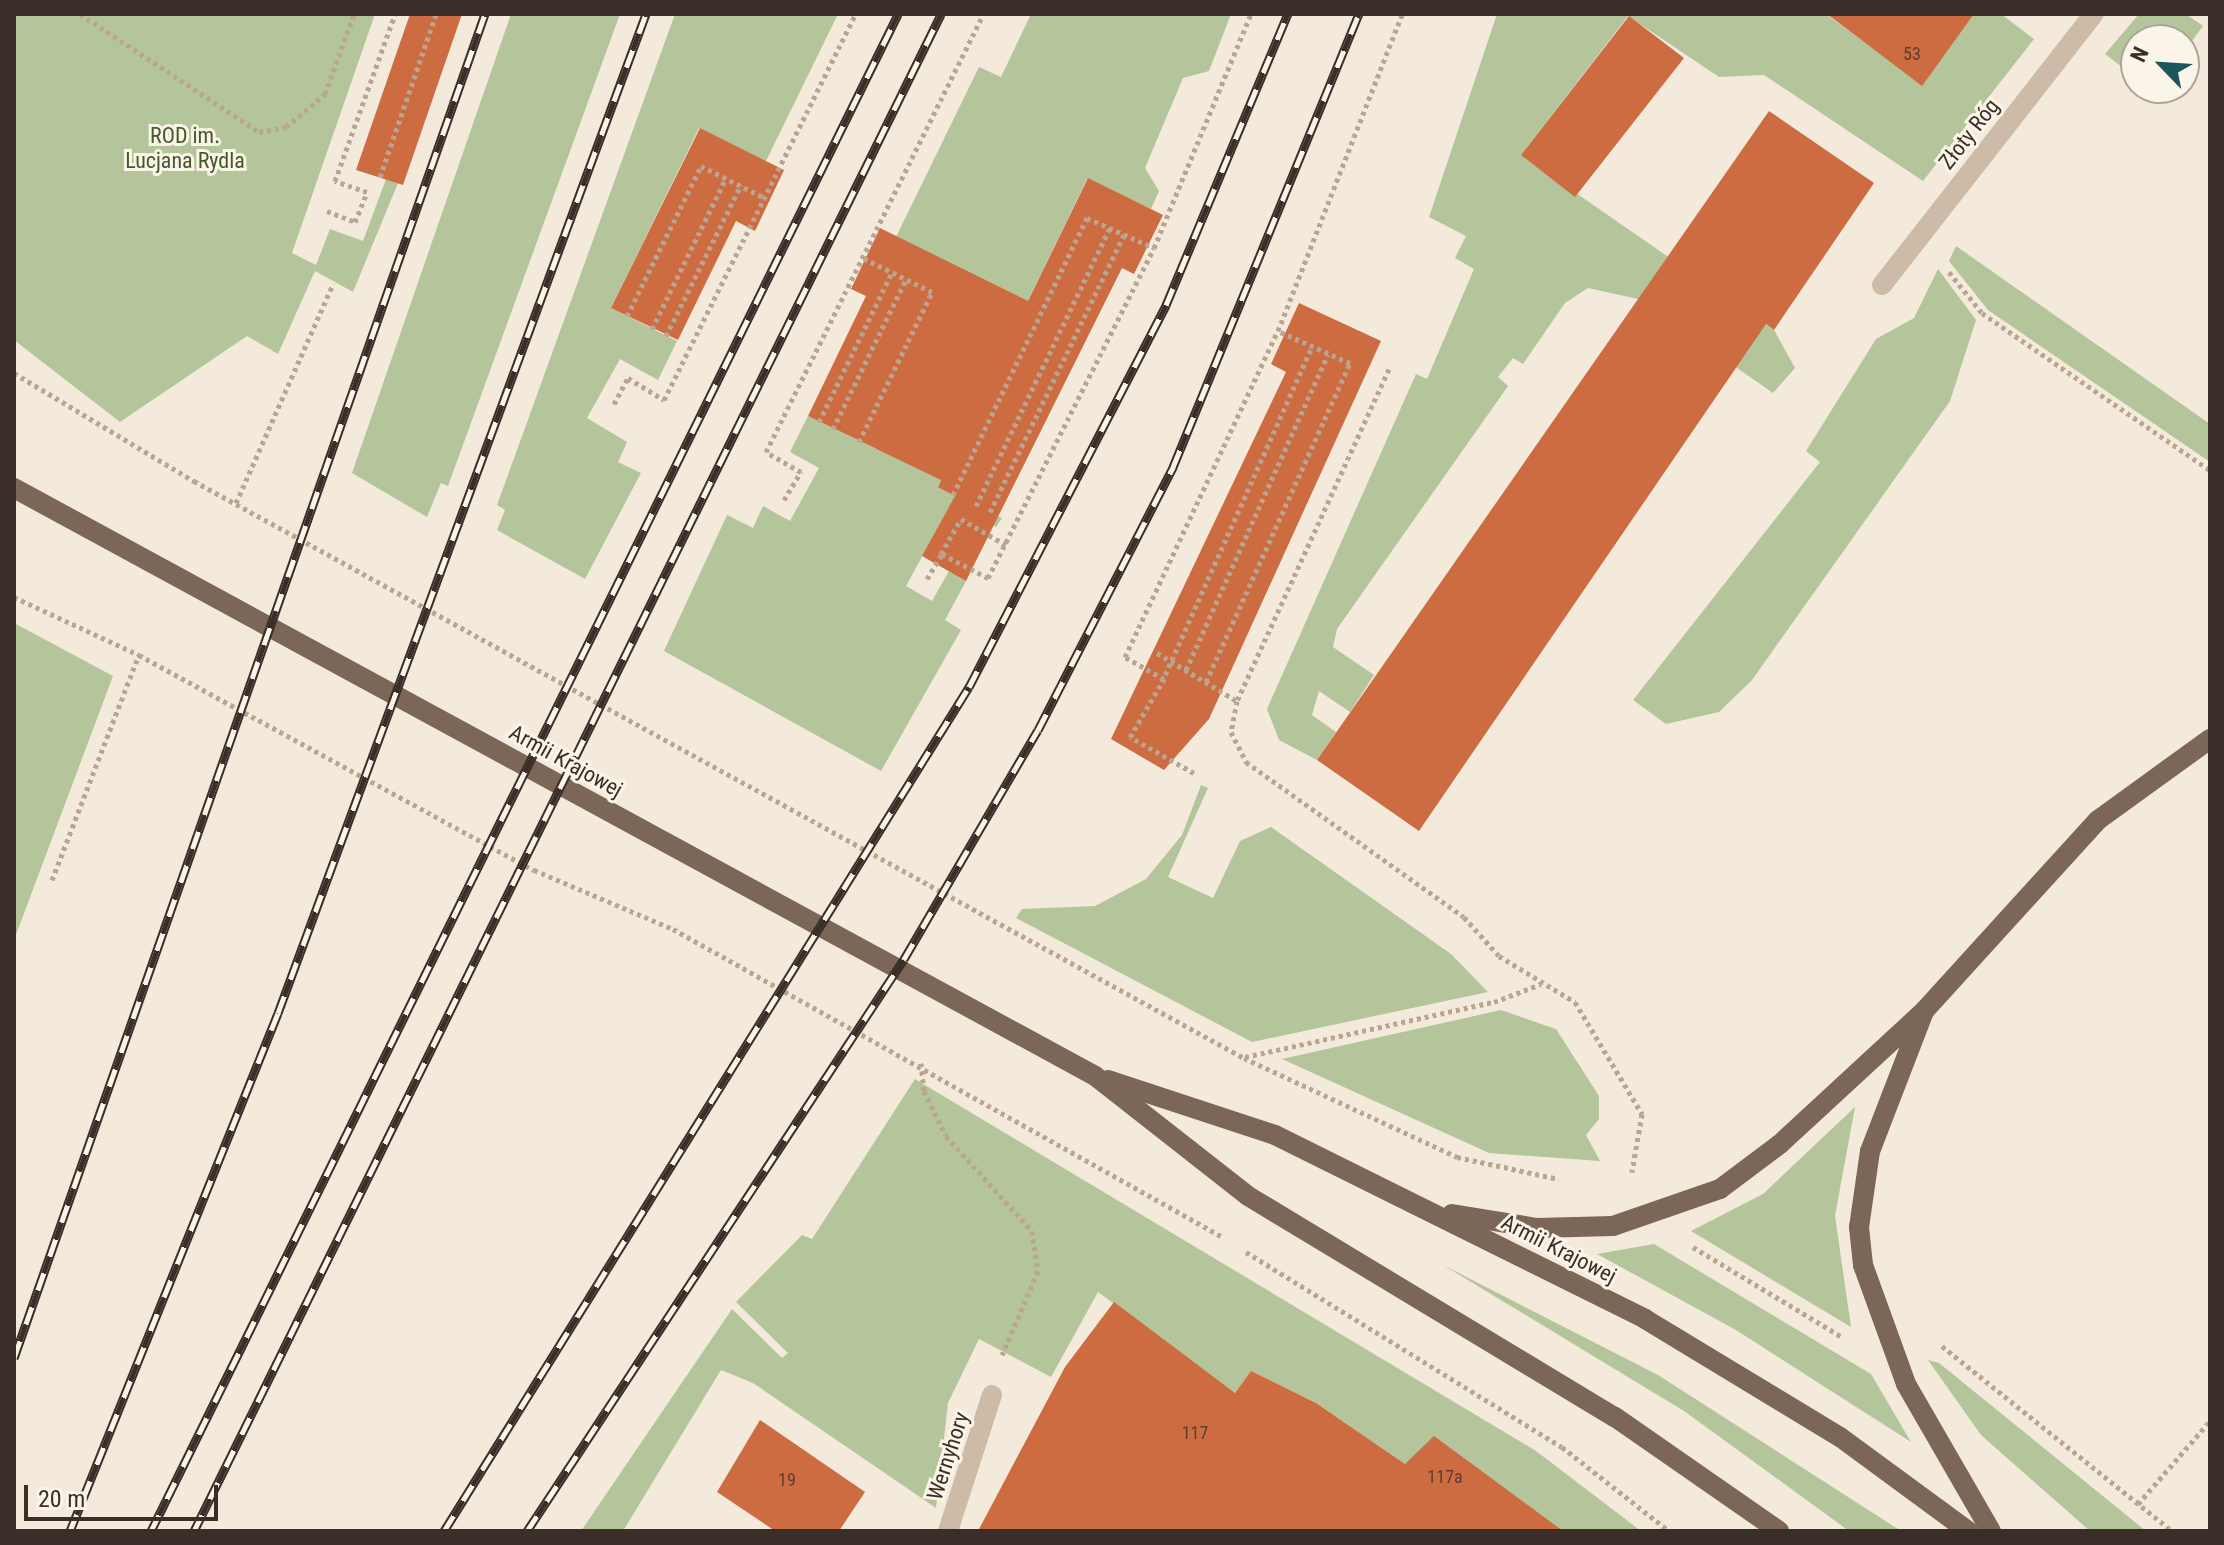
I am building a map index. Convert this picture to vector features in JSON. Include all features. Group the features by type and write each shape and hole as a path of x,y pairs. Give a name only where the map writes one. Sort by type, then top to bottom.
{"main road":[{"name":"Armii Krajowej","path":"14,488 1095,1076 1248,1196 1615,1417 1779,1531"},
{"path":"1424,1208 1571,1229 1685,1206 1753,1166 1925,1010 2098,820 2170,761 2210,739"},
{"path":"1925,1010 1870,1151 1859,1227 1863,1265 1906,1384 1991,1531"},
{"name":"Armii Krajowej","path":"1095,1076 1275,1135 1424,1208 1726,1365 1968,1531"}],"street":[{"name":"Złoty Róg","path":"1882,285 2094,14"},
{"name":"Wernyhory","path":"948,1531 992,1395"}],"path":[{"path":"80,14 259,132 286,127 325,94 354,14"},
{"path":"327,211 355,222 367,192 335,181 395,14"},
{"path":"380,177 436,14"},
{"path":"614,404 628,378 664,400 856,14"},
{"path":"784,500 801,472 766,452 983,14"},
{"path":"927,579 942,554 988,578 1154,248 1251,14"},
{"path":"1194,773 1130,737 1164,679 1125,657 1278,331 1402,14"},
{"path":"627,316 701,166 766,198"},
{"path":"652,329 726,178"},
{"path":"666,336 741,185"},
{"path":"953,495 1087,218 1154,248"},
{"path":"976,506 1110,228"},
{"path":"990,512 1124,235"},
{"path":"859,442 932,292 863,258"},
{"path":"1944,265 1982,313 2210,470"},
{"path":"819,422 892,272"},
{"path":"833,429 906,279"},
{"path":"236,503 333,284"},
{"path":"1206,682 1350,363 1278,331"},
{"path":"1155,695 1173,663 1312,346"},
{"path":"1186,670 1328,354"},
{"path":"1389,369 1237,701 1231,732 1246,762 1464,917 1499,956 1575,1002 1642,1114 1632,1174 1618,1176"},
{"path":"14,373 236,503 1244,1058 1457,1157 1507,1173 1567,1179"},
{"path":"936,564 961,519 1006,545"},
{"path":"14,597 139,655 534,870 673,929 921,1063 1562,1447 1669,1531"},
{"path":"1157,653 1237,701"},
{"path":"52,880 139,655"},
{"path":"1244,1058 1494,1002 1541,984"},
{"path":"921,1063 924,1091 946,1136 1034,1239 1038,1271 1003,1350 992,1395"},
{"path":"1680,1239 1850,1342"},
{"path":"1931,1338 2172,1531"},
{"path":"2138,1504 2210,1421"}],"green space":[{"name":"ROD im. Lucjana Rydla","path":"14,14 375,14 292,253 316,265 330,229 363,241 386,179 398,183 353,292 315,271 278,354 247,336 120,422 14,340"},
{"path":"511,14 620,14 448,486 441,483 427,517 352,473"},
{"path":"675,14 838,14 766,161 699,128 611,308 677,341 658,380 620,359 587,418 627,442 618,462 641,473 585,579 497,530 505,510 497,505"},
{"path":"1031,14 1231,14 1209,71 1183,78 1145,168 1159,191 1151,209 1087,179 938,486 1002,518 996,527 952,502 906,586 932,601 949,571 966,581 945,620 961,630 881,771 664,651 727,515 753,528 763,506 790,521 819,468 790,452 808,416 876,449 963,270 896,237 979,67 1001,77"},
{"path":"1497,14 1826,14 1922,85 1974,14 2001,14 2034,39 1923,181 1764,75 1719,77 1628,16 1521,155 1774,330 1795,368 1773,393 1638,299 1588,288 1565,303 1523,364 1513,358 1498,377 1508,386 1337,629 1333,647 1374,675 1350,712 1319,691 1312,715 1336,732 1317,760 1279,740 1267,709 1416,374 1427,379 1474,269 1455,258 1466,236 1429,217"},
{"path":"2139,14 2186,14 2203,26 2200,30 2200,24 2130,24"},
{"path":"2120,36 2120,66 2105,54"},
{"path":"1956,246 2210,424 2210,462 1988,310 1949,261"},
{"path":"1938,269 1976,320 1950,401 1752,680 1719,712 1666,724 1633,700 1820,462 1806,451 1876,339 1914,318"},
{"path":"14,623 113,676 14,940"},
{"path":"1201,785 1208,788 1168,877 1213,898 1240,841 1271,827 1451,954 1488,992 1252,1042 1016,918 1022,909 1095,906 1146,879 1182,835"},
{"path":"1501,1010 1556,1029 1599,1096 1599,1119 1586,1135 1600,1161 1489,1153 1282,1059"},
{"path":"915,1079 1536,1451 1641,1531 1563,1531 1405,1464 1316,1403 1251,1371 1235,1393 1098,1292 1051,1377 979,1339 948,1403 936,1508 753,1383 721,1370 623,1531 581,1531 732,1309 782,1358 788,1353 736,1302 802,1235 812,1239"},
{"path":"1855,1107 1835,1216 1851,1327 1691,1231 1763,1194"},
{"path":"1654,1244 1871,1374 1911,1442 1736,1330 1597,1254"},
{"path":"1443,1265 1658,1375 1901,1531 1849,1531 1684,1411"},
{"path":"1928,1360 1939,1363 2146,1531 2090,1531 1981,1435"}],"building":[{"path":"410,14 462,14 403,185 356,170"},
{"path":"1827,14 1974,14 1922,86"},
{"path":"1629,16 1684,58 1575,197 1521,155"},
{"path":"1769,111 1874,183 1774,330 1766,324 1419,831 1317,760"},
{"path":"700,128 784,170 755,231 736,221 678,340 611,308"},
{"path":"1088,178 1163,215 1134,274 1122,268 966,581 922,556 955,496 938,487 941,480 808,416 866,296 851,289 880,228 1028,301"},
{"path":"1299,303 1381,341 1209,719 1164,770 1111,739 1286,372 1271,364"},
{"path":"1114,1302 1235,1393 1251,1371 1316,1403 1405,1464 1434,1436 1563,1531 978,1531 1065,1367"},
{"path":"760,1420 865,1492 839,1531 775,1531 717,1492"}],"railway":[{"path":"14,1358 485,14"},
{"path":"70,1531 278,1013 646,14"},
{"path":"151,1531 898,14"},
{"path":"194,1531 941,14"},
{"path":"444,1531 969,687 1166,305 1288,14"},
{"path":"527,1531 904,959 1038,730 1173,467 1359,14"}]}
